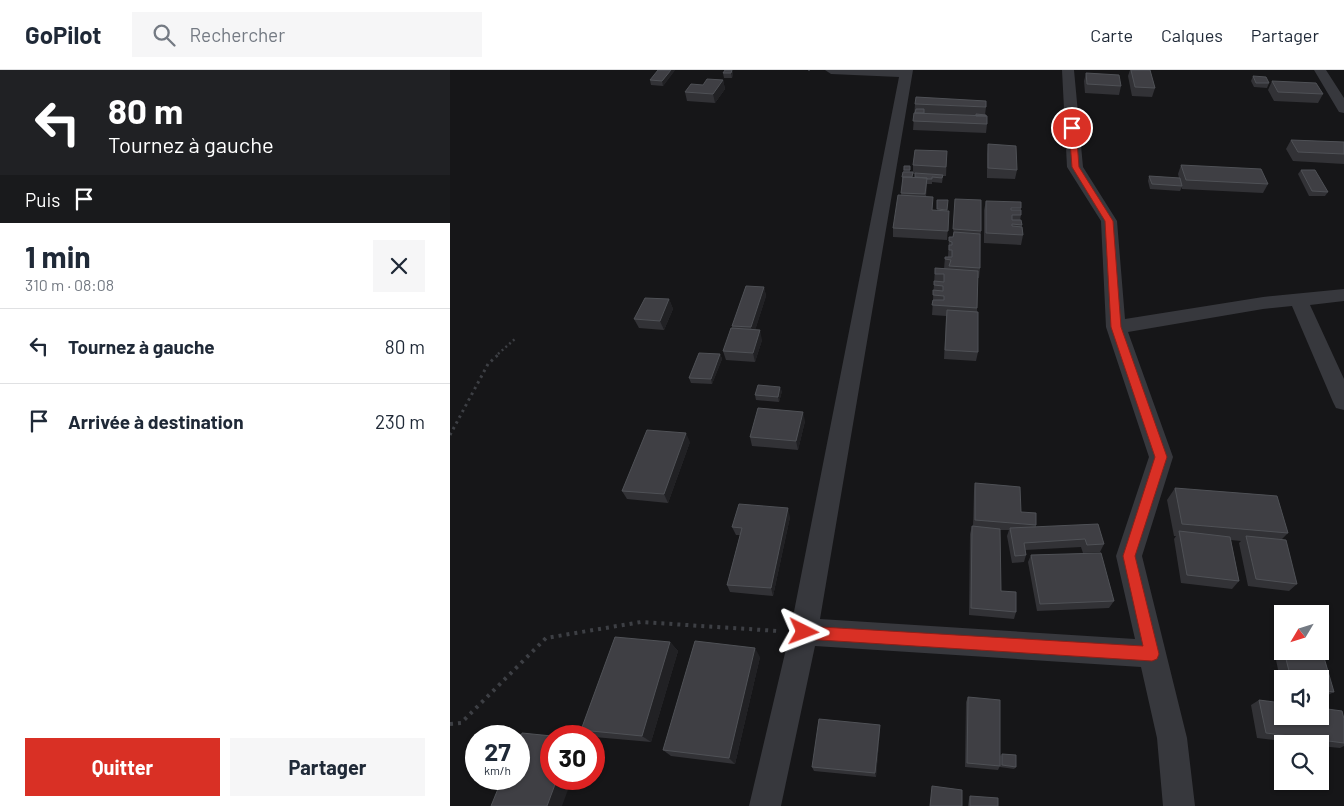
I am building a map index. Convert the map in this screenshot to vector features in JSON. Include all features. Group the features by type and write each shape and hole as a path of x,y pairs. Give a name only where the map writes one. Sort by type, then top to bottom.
{"street":[{"path":"765,806 804,632 906,71 831,70"},
{"path":"1068,70 1076,167 1109,221 1116,327 1161,457 1129,556 1172,738 1179,806"},
{"path":"1320,70 1344,109"},
{"path":"1116,327 1263,303 1299,301 1344,295"},
{"path":"1299,301 1344,402"},
{"path":"804,632 1152,654"}],"path":[{"path":"450,435 488,364 516,338"},
{"path":"450,724 461,723 546,638 641,622 804,632"}],"building":[{"path":"658,70 671,70 662,81 650,80"},
{"path":"725,70 732,70 731,73 723,73"},
{"path":"1131,70 1150,70 1155,88 1135,87"},
{"path":"1086,73 1119,75 1121,86 1087,84"},
{"path":"1253,76 1266,77 1269,83 1256,83"},
{"path":"707,79 723,80 713,94 685,92 691,84 703,85"},
{"path":"1272,81 1316,83 1323,94 1278,92"},
{"path":"916,97 986,101 986,107 915,104"},
{"path":"916,109 924,109 924,113 915,113"},
{"path":"914,113 987,116 987,124 913,121"},
{"path":"1291,140 1344,142 1344,154 1298,152"},
{"path":"988,144 1016,146 1017,170 988,168"},
{"path":"915,150 947,151 946,167 913,165"},
{"path":"1181,165 1261,169 1268,184 1186,180"},
{"path":"904,166 910,166 910,170 904,170"},
{"path":"1301,170 1315,170 1328,192 1312,191"},
{"path":"903,172 913,172 912,177 902,177"},
{"path":"915,173 943,175 942,178 932,177 932,179 927,179 915,177"},
{"path":"1149,176 1180,178 1182,186 1152,184"},
{"path":"903,177 927,178 925,194 901,193"},
{"path":"898,195 933,197 932,210 949,211 948,231 893,228"},
{"path":"955,199 981,200 981,231 953,229"},
{"path":"937,200 948,200 947,210 937,209"},
{"path":"986,201 1021,202 1021,208 1011,208 1011,210 1021,210 1021,215 1012,215 1012,220 1021,220 1022,225 1012,224 1012,226 1022,227 1023,235 986,233"},
{"path":"954,232 980,234 980,268 949,266 951,260 945,259 945,257 952,257 952,250 949,250 949,245 952,245 952,242 949,241 949,237 953,237"},
{"path":"935,268 978,271 977,308 932,305 933,300 944,300 944,296 933,295 933,290 943,291 943,286 934,285 934,281 944,282 944,274 935,274"},
{"path":"746,286 764,287 751,327 732,326"},
{"path":"645,298 669,299 660,321 634,319"},
{"path":"947,310 978,312 978,352 945,350"},
{"path":"731,328 760,330 753,353 723,351"},
{"path":"699,353 720,354 711,379 689,378"},
{"path":"758,385 780,387 778,397 755,395"},
{"path":"758,408 803,412 796,441 750,437"},
{"path":"647,430 686,433 664,494 622,491"},
{"path":"975,483 1020,487 1021,512 1036,513 1036,525 975,520"},
{"path":"1175,488 1277,496 1288,533 1182,524"},
{"path":"739,504 788,508 771,588 727,585 742,528 732,527"},
{"path":"1098,524 1104,544 1087,545 1085,539 1024,543 1026,555 1015,556 1010,528"},
{"path":"972,526 1000,529 1001,591 1016,592 1016,612 971,608"},
{"path":"1179,531 1230,537 1239,581 1187,575"},
{"path":"1246,536 1286,540 1297,584 1256,579"},
{"path":"1101,553 1114,601 1040,604 1031,555"},
{"path":"615,637 670,642 642,736 605,732 605,725 583,725"},
{"path":"695,641 755,648 729,758 663,750"},
{"path":"1286,660 1325,660 1328,670 1289,670"},
{"path":"1329,675 1334,692 1329,691"},
{"path":"968,697 1000,700 1000,766 967,763"},
{"path":"1259,700 1274,702 1274,725 1329,725 1329,709 1342,711 1344,719 1344,743 1329,741 1329,735 1282,735 1266,733"},
{"path":"819,719 880,725 875,773 812,767"},
{"path":"530,734 540,735 540,790 553,790 547,806 491,806 498,790 530,790"},
{"path":"1002,754 1016,755 1016,767 1002,765"},
{"path":"932,786 962,790 962,806 930,806"},
{"path":"970,796 998,798 998,806 970,806"}],"route":[{"path":"804,632 1152,654 1129,556 1161,457 1116,327 1109,221 1076,167 1072,128"}]}
